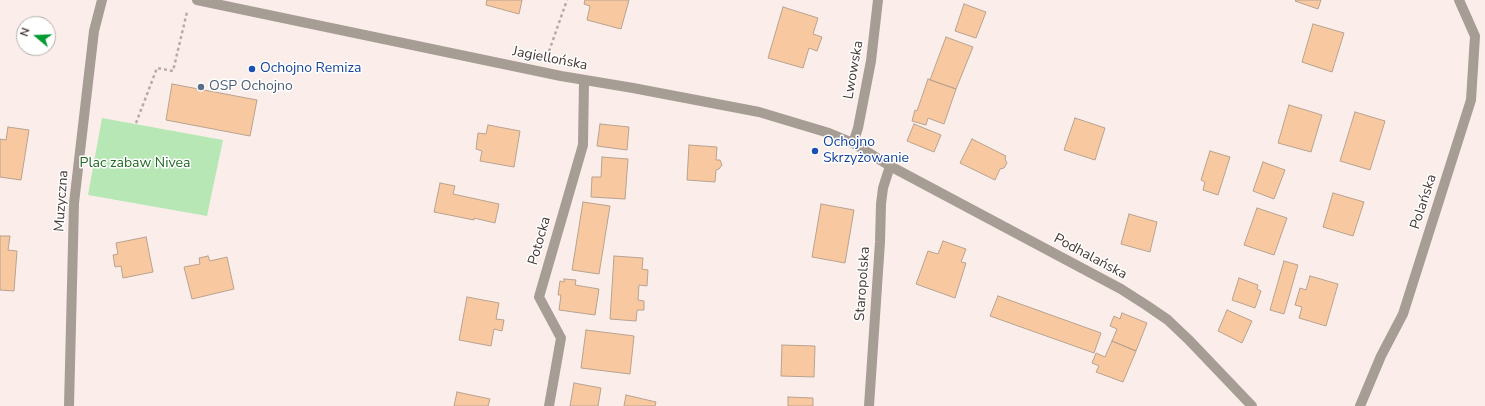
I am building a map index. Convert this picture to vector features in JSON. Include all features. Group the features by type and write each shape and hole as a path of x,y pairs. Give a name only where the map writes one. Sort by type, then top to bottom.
{"street":[{"name":"Muzyczna","path":"69,406 74,203 94,31 102,0"},
{"name":"Jagiellońska","path":"197,0 542,72 759,112 829,133 853,143 890,166"},
{"name":"Lwowska","path":"853,143 858,128 871,62 878,0"},
{"name":"Polańska","path":"1360,406 1381,356 1403,314 1471,100 1475,36 1459,0"},
{"name":"Potocka","path":"549,406 561,338 539,297 583,145 584,80"},
{"name":"Staropolska","path":"869,406 880,242 881,204 883,188 890,166"},
{"name":"Podhalańska","path":"890,166 1121,289 1146,305 1168,320 1188,339 1252,406"}],"path":[{"path":"542,72 567,0"},
{"path":"136,123 157,68 173,71 188,7"}],"green space":[{"name":"Plac zabaw Nivea","path":"102,118 223,140 207,216 88,195"}],"building":[{"path":"487,0 522,0 519,14 486,5"},
{"path":"585,0 629,0 621,29 587,20 590,6 584,4"},
{"path":"1321,0 1318,9 1295,1"},
{"path":"964,4 986,12 976,38 955,31"},
{"path":"783,7 818,18 813,34 822,37 817,51 809,48 803,68 768,58"},
{"path":"1313,24 1344,33 1332,72 1302,62"},
{"path":"946,37 973,47 956,89 930,80"},
{"path":"928,79 956,89 944,124 928,118 926,125 912,121"},
{"path":"172,84 257,100 250,136 166,120"},
{"path":"1289,105 1322,115 1311,152 1278,143"},
{"path":"1355,112 1385,121 1370,170 1340,161"},
{"path":"1075,118 1105,128 1095,160 1064,150"},
{"path":"600,124 629,127 627,150 597,146"},
{"path":"914,124 941,135 934,152 907,141"},
{"path":"488,125 520,131 514,167 480,161 482,151 476,149 478,133 486,134"},
{"path":"8,127 29,130 21,180 0,177 0,139 6,140"},
{"path":"972,139 1006,156 1005,159 1007,163 1004,168 1000,169 995,180 960,163"},
{"path":"689,145 717,147 716,160 720,160 722,165 716,170 715,182 687,180"},
{"path":"1210,151 1230,157 1218,195 1203,190 1205,182 1201,180"},
{"path":"602,157 628,159 625,199 591,197 592,177 601,177"},
{"path":"1263,162 1285,170 1274,199 1253,191"},
{"path":"440,183 455,186 453,194 499,204 495,223 434,212"},
{"path":"1333,193 1364,202 1353,236 1323,227"},
{"path":"583,202 610,206 599,274 572,270"},
{"path":"821,204 854,210 845,263 812,257"},
{"path":"1257,208 1287,218 1274,255 1244,245"},
{"path":"1129,214 1157,222 1150,252 1121,244"},
{"path":"0,236 10,236 8,250 17,251 14,291 0,290"},
{"path":"146,237 153,272 123,278 121,266 115,267 113,255 118,254 116,243"},
{"path":"943,241 966,249 961,262 966,263 955,298 916,284 928,251 938,254"},
{"path":"208,256 210,261 227,257 234,289 192,299 184,267 200,264 199,258"},
{"path":"614,256 643,258 642,269 648,270 647,286 639,285 638,300 644,301 644,310 637,310 636,321 610,319"},
{"path":"1284,261 1298,265 1284,314 1270,310"},
{"path":"1310,276 1338,284 1326,326 1299,318 1302,307 1295,305 1300,288 1306,290"},
{"path":"1239,278 1258,285 1257,289 1261,291 1255,308 1232,300"},
{"path":"564,279 576,280 575,285 599,289 595,315 559,310 561,295 558,295 560,281 564,282"},
{"path":"998,296 1101,333 1094,353 990,316"},
{"path":"467,297 499,303 496,319 504,320 502,331 494,329 491,346 459,340"},
{"path":"1227,310 1252,321 1242,343 1218,331"},
{"path":"1122,313 1147,323 1136,351 1112,341 1117,329 1110,326 1114,316 1120,319"},
{"path":"586,330 634,336 630,374 581,368"},
{"path":"1112,341 1136,351 1123,382 1096,372 1099,366 1092,363 1096,353 1105,357"},
{"path":"782,345 815,346 814,377 781,376"},
{"path":"574,383 601,388 598,406 570,406"},
{"path":"457,392 490,399 488,406 454,406"},
{"path":"626,395 656,402 655,406 624,406"},
{"path":"788,397 813,398 813,406 788,406"}],"place":[{"name":"Ochojno Remiza","path":"252,69"},
{"name":"OSP Ochojno","path":"201,87"},
{"name":"Ochojno Skrzyżowanie","path":"815,151"}]}
